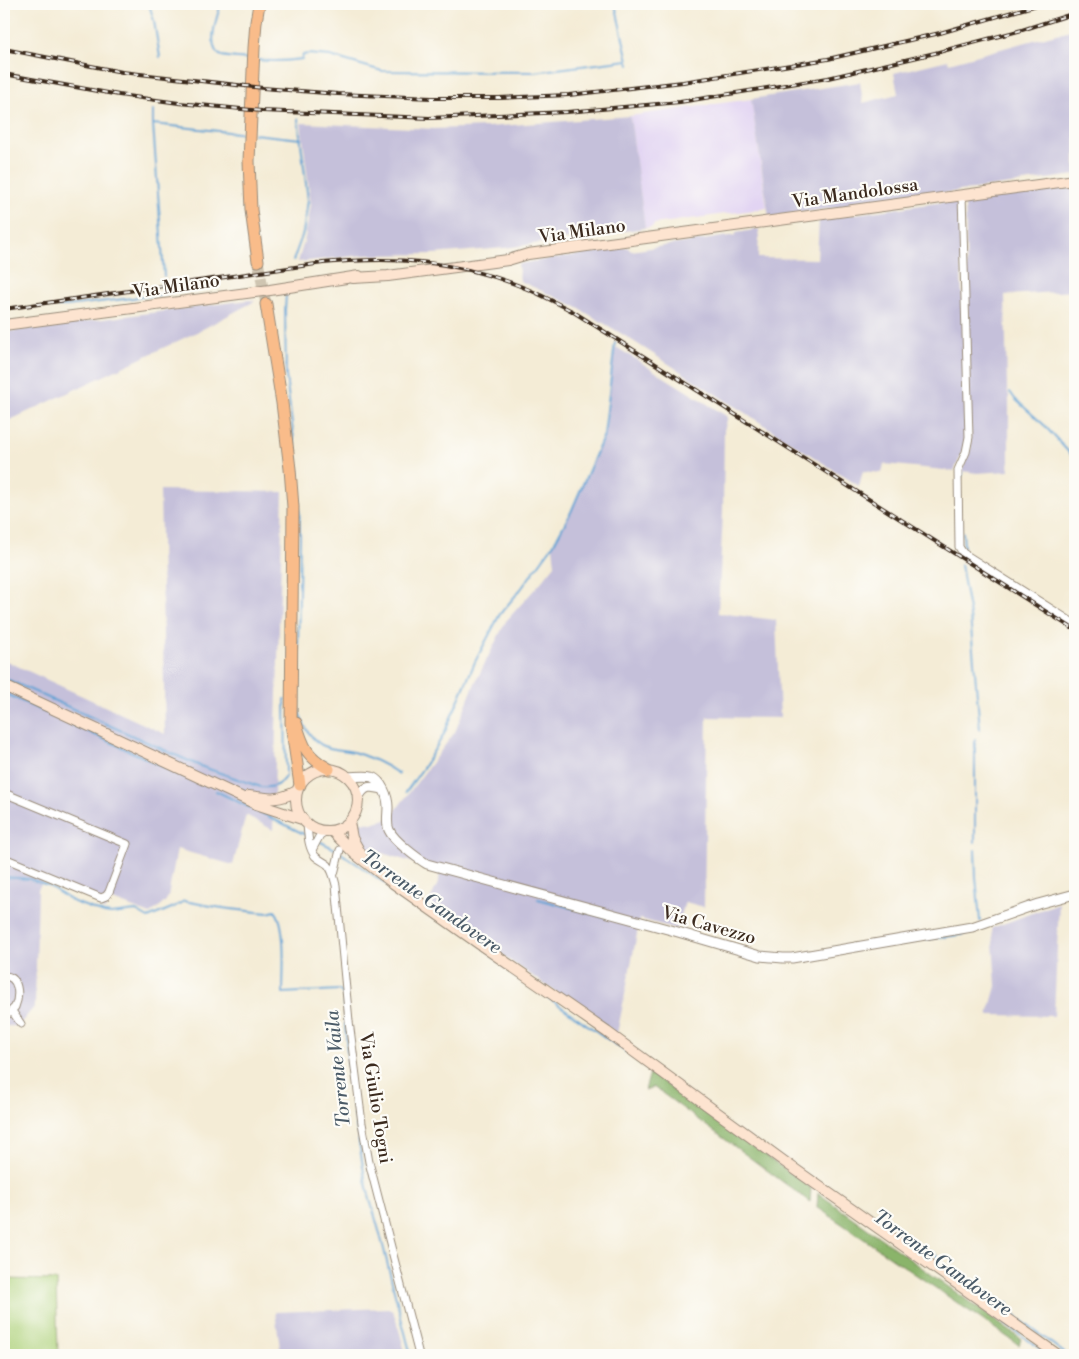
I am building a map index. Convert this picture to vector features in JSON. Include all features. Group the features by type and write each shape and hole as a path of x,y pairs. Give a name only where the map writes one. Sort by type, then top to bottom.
{"main road":[{"path":"258,261 250,210 249,161 254,48 259,4"},
{"name":"Via Mandolossa","path":"640,239 1075,180"},
{"name":"Via Milano","path":"4,325 353,278 508,260 528,254 640,239"},
{"path":"266,304 282,402 293,507 291,723 298,788 295,801 296,808 305,824"},
{"path":"4,686 256,804 326,833 368,862"},
{"path":"292,705 298,731 308,753 316,761 329,769"},
{"path":"236,794 277,800 285,798 298,788 307,776 313,772 321,769 336,770 348,777 356,789 358,798 357,810 349,822 342,828 326,833"},
{"path":"349,822 352,838 361,855 393,883 608,1032 789,1165 1058,1355"}],"street":[{"path":"962,195 969,437 966,452 958,470 959,547 962,553 1075,624"},
{"path":"348,777 372,777 379,782 383,789"},
{"path":"358,798 363,790 369,787 383,789"},
{"name":"Via Cavezzo","path":"383,789 388,805 387,826 390,833 427,864 760,956 792,958 957,931 985,924 1055,898 1075,894"},
{"path":"4,793 127,844 109,892 101,898 4,858"},
{"path":"305,824 308,841 312,850 315,855 328,865 334,874"},
{"path":"312,850 326,833"},
{"name":"Via Giulio Togni","path":"340,850 334,874 362,1123 379,1200 420,1355"},
{"path":"4,976 9,976 16,983 17,1003 12,1011 4,1014"},
{"path":"12,1011 21,1024"}],"shaded area":[{"path":"1071,30 1075,34 1075,175 769,217 751,99 860,82 863,103 898,94 894,73 948,60 949,63"},
{"path":"751,99 767,208 654,224 652,227 645,228 630,116"},
{"path":"630,116 645,228 505,248 433,254 364,255 298,262 311,205 301,123 434,129 487,127"},
{"path":"1075,184 1075,291 1005,295 1007,388 1009,396 1009,471 977,473 962,471 971,448 965,199"},
{"path":"959,200 966,433 964,449 954,471 884,464 882,473 863,471 859,486 622,334 573,305 520,281 518,264 627,247 631,251 736,235 736,233 759,229 758,258 817,259 819,219"},
{"path":"249,300 255,301 201,330 4,423 4,332"},
{"path":"616,347 728,417 724,430 723,513 718,613 776,620 780,718 707,717 704,907 685,902 677,929 640,919 617,1034 428,904 439,881 440,872 359,846 353,830 360,822 372,823 390,818 455,732 475,683 506,621 555,565 553,546 571,512 605,435"},
{"path":"160,490 283,492 273,830 246,815 233,865 177,849 168,897 165,902 150,914 110,899 105,910 100,908 102,901 45,878 38,889 35,1006 18,1026 4,1026 4,660 165,734"},
{"path":"1059,903 1054,1016 988,1015 996,986 992,928"},
{"path":"389,1308 396,1319 406,1355 281,1355 275,1312"}],"green space":[{"path":"650,1073 811,1188 810,1202 662,1093 653,1087 645,1090"},
{"path":"818,1193 1021,1339 1019,1345 817,1207"},
{"path":"4,1279 56,1280 58,1355 4,1355"}],"waterway":[{"path":"149,4 160,57"},
{"path":"221,4 213,40 217,53 232,58 250,59"},
{"path":"615,4 629,65"},
{"path":"258,60 297,60 302,59 303,55 308,54 330,56 382,71 534,72 628,60"},
{"path":"153,110 164,276"},
{"path":"293,261 303,233 308,200 298,119"},
{"path":"153,124 247,134"},
{"path":"254,134 301,139"},
{"path":"1065,187 1075,186"},
{"path":"58,307 166,294"},
{"path":"286,295 286,376 298,472 300,535 297,706 307,729 320,744 329,748 365,756 399,774"},
{"path":"406,792 443,736 475,662 500,614 553,545 571,512 604,435 615,343"},
{"path":"1010,392 1075,459"},
{"path":"961,477 963,473"},
{"path":"963,532 964,548"},
{"path":"961,565 970,616 980,729"},
{"path":"4,678 200,766 261,787 275,786 286,775 285,699"},
{"name":"Torrente Gandovere","path":"4,693 182,775"},
{"path":"975,740 975,842"},
{"name":"Torrente Gandovere","path":"216,791 306,835"},
{"name":"Torrente Gandovere","path":"319,841 337,850"},
{"path":"975,850 980,921"},
{"name":"Torrente Gandovere","path":"341,853 386,884"},
{"name":"Torrente Vaila","path":"4,877 30,879 47,885 74,902 111,914 136,911 148,918 184,901 257,912 268,913 275,911 279,917 283,938 283,993 339,990 343,994 349,1081 365,1179 411,1355"},
{"path":"538,899 662,932"},
{"path":"926,939 970,932"},
{"name":"Torrente Gandovere","path":"546,996 626,1052"},
{"path":"893,1231 919,1248 930,1251 937,1256 944,1266 985,1295 1000,1299"},
{"path":"1008,1302 1010,1312 1067,1355"},
{"name":"Torrente Gandovere","path":"1004,1323 1049,1355"}],"tunnel":[{"path":"258,261 266,304"}],"railway":[{"path":"4,49 122,72 263,88 338,94 432,98 569,95 683,82 828,59 940,33 1040,4"},
{"path":"4,74 119,95 262,111 429,118 567,112 680,102 828,78 935,53 1022,30 1069,15"},
{"path":"4,309 323,263 349,261 399,260 423,262 447,265 495,277 520,286 572,311 1075,630"}]}
